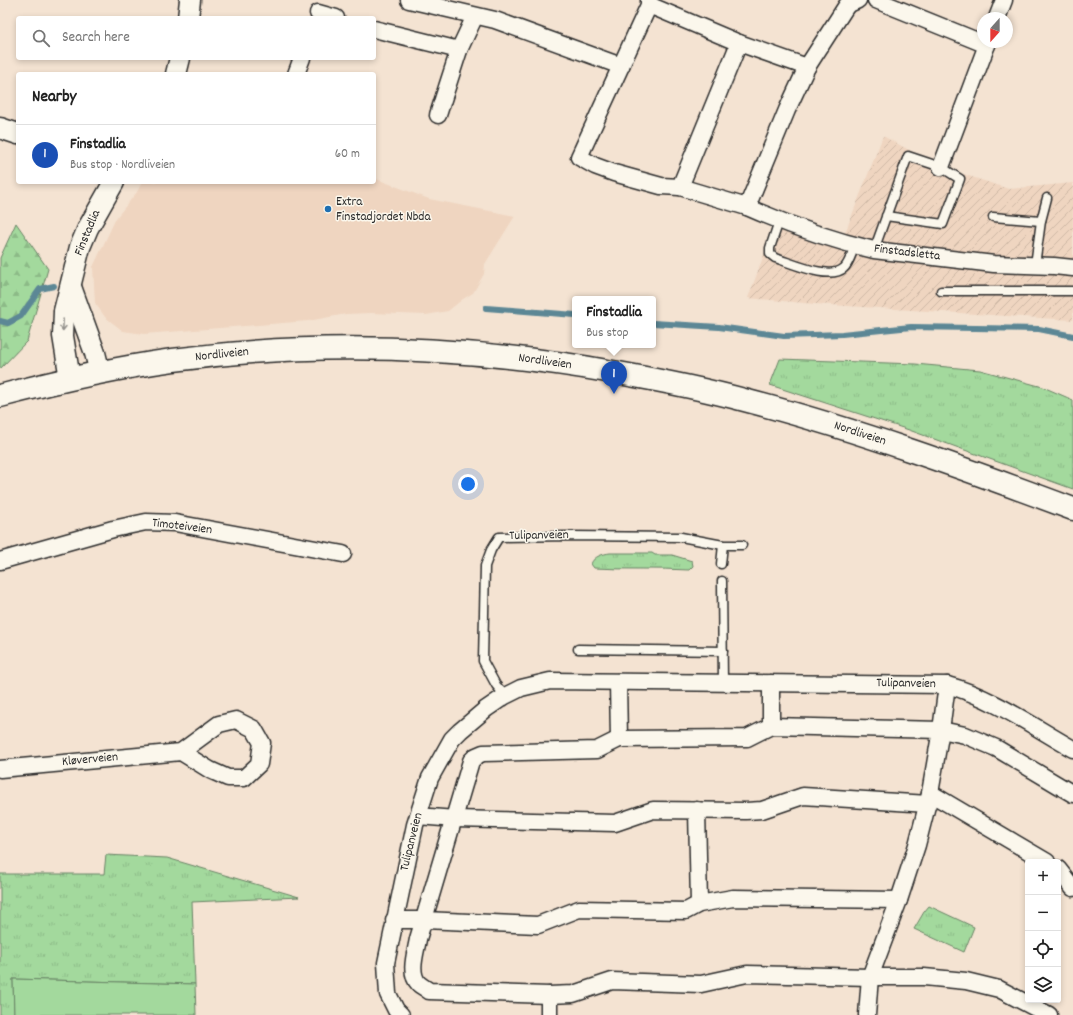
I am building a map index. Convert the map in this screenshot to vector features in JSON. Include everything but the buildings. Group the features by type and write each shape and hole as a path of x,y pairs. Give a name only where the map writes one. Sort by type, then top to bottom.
{"main road":[{"name":"Nordliveien","path":"0,396 100,373 172,360 213,355 330,348 459,352 549,362 664,381 746,401 794,414 945,462 1073,510"}],"street":[{"path":"188,16 190,0"},
{"path":"409,0 496,20 621,66 649,2 739,43 807,67"},
{"path":"747,207 787,110 807,67 847,5 858,0"},
{"path":"876,0 977,40"},
{"path":"999,12 1004,0"},
{"path":"318,10 332,16"},
{"path":"438,115 459,50 475,16"},
{"path":"376,29 459,50"},
{"path":"680,187 739,43"},
{"path":"941,167 986,48"},
{"path":"176,72 180,60"},
{"path":"297,72 301,60"},
{"name":"Finstadsletta","path":"621,66 579,157 595,166 661,186 680,187 747,207 779,221 855,246 874,250 994,264 1073,268"},
{"path":"0,128 16,133"},
{"name":"Finstadlia","path":"70,379 64,347 64,311 80,247 88,228 113,184"},
{"path":"70,287 93,348 100,373"},
{"name":"Timoteiveien","path":"0,561 113,529 146,522 175,523 343,554"},
{"name":"Tulipanveien","path":"401,1015 396,1010 388,994 386,963 394,920 418,816 430,778 452,739 460,731 505,696 521,688 550,682 946,685 982,696 1073,749"},
{"path":"618,682 619,739"},
{"path":"771,683 771,726"},
{"path":"868,1015 870,978 899,900 917,845 929,798 941,730 946,685"},
{"path":"236,720 254,729 262,744 260,764 244,778 228,778 210,770 181,752 219,724 236,720"},
{"path":"1049,1015 999,989 966,980 924,977 870,978 747,974 701,984 612,981 573,994 548,995 430,991 419,984 415,979 413,967 418,939 455,819 471,761 476,756 484,753 598,750 619,739 747,738 771,726 941,730 965,735 996,748 1073,794"},
{"name":"Kløverveien","path":"0,769 181,752"},
{"path":"418,816 455,819 615,823 653,810 762,810 803,796 929,798 1041,859"},
{"path":"697,810 699,904"},
{"path":"1061,873 1073,888"},
{"path":"394,920 538,924 579,910 686,911 699,904 733,898 899,900"},
{"path":"548,995 549,1015"}],"lane":[{"path":"874,250 886,216 908,156 941,167 960,179 944,224 886,216"},
{"path":"1035,265 1041,221 1047,198"},
{"path":"993,217 1041,221"},
{"path":"779,221 770,248 770,254 775,258 825,274 838,272 845,268 855,246"},
{"path":"942,291 1073,291"},
{"name":"Tulipanveien","path":"505,696 496,685 483,661 485,566 491,550 499,537 681,537 723,545 742,545"},
{"path":"721,564 723,545"},
{"path":"722,580 723,683"},
{"path":"578,649 723,651"}],"shaded area":[{"path":"883,136 941,167 1009,189 1073,183 1073,320 815,304 748,298 780,212 845,233"},
{"path":"376,179 429,199 515,216 485,264 484,274 473,293 448,311 426,315 371,313 346,314 308,321 144,334 123,331 105,317 95,303 93,267 116,218 137,192 141,184 376,184"}],"green space":[{"path":"16,223 48,269 27,341 0,369 0,258"},
{"path":"780,359 915,364 980,370 1043,387 1073,400 1073,489 909,430 770,385"},
{"path":"610,553 652,553 655,555 672,555 692,561 693,566 689,570 618,569 594,568 591,564 596,557"},
{"path":"106,855 167,858 299,897 192,902 195,984 13,979 14,1015 0,1015 0,874 104,874"},
{"path":"929,906 974,927 964,952 914,929"},
{"path":"13,979 195,984 196,1015 14,1015"}],"waterway":[{"path":"0,321 8,323 21,316 40,289 54,286"},
{"path":"486,308 572,315"},
{"path":"656,323 719,327 784,336 842,334 911,327 1039,329 1073,336"}],"place":[{"name":"Extra Finstadjordet Nbda","path":"328,209"},
{"name":"Finstadlia","path":"614,394"}]}
